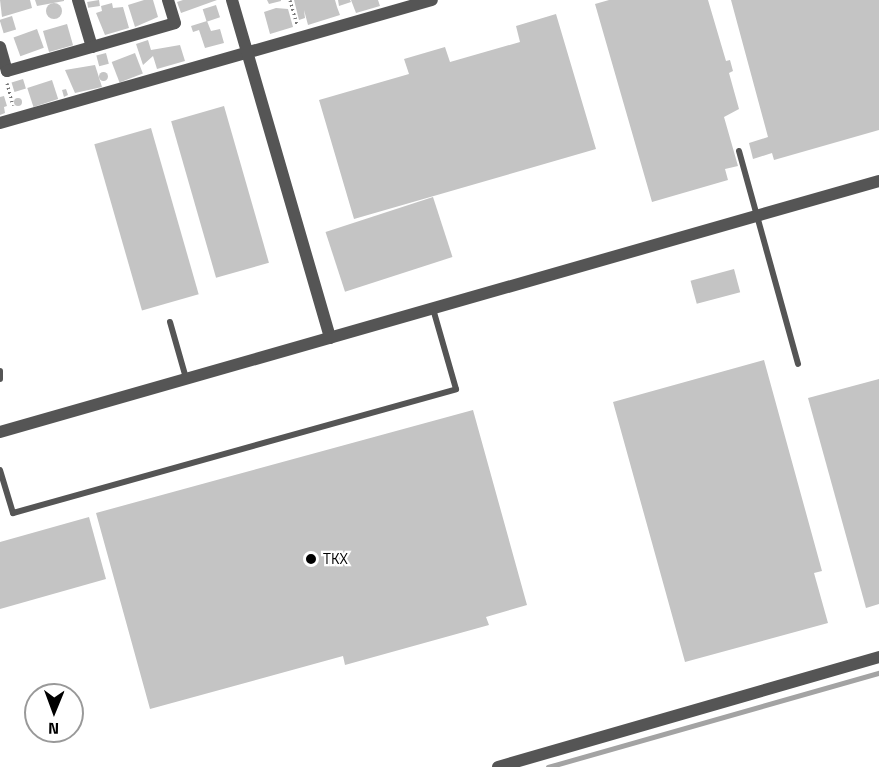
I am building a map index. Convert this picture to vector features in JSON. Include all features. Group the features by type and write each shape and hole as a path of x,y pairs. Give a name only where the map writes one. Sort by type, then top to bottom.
{"street":[{"path":"78,0 92,47"},
{"path":"0,47 7,71 175,24 168,0"},
{"path":"232,0 330,338"},
{"path":"0,123 432,0"},
{"path":"0,432 879,182"},
{"path":"498,767 879,657"}],"lane":[{"path":"739,151 798,364"},
{"path":"0,470 13,513 456,388 433,309"},
{"path":"170,322 186,379"},
{"path":"0,371 0,379"}],"path":[{"path":"290,0 300,38"},
{"path":"7,71 16,119"}],"building":[{"path":"0,0 30,0 32,8 2,17"},
{"path":"35,0 64,0 64,1 37,6"},
{"path":"99,0 100,6 88,8 87,2"},
{"path":"153,0 158,17 135,27 128,5"},
{"path":"183,0 217,0 181,13 177,2"},
{"path":"267,0 281,0 281,1 269,4"},
{"path":"294,0 335,0 340,15 308,25 304,10 305,18 299,20"},
{"path":"338,0 350,0 351,2 339,6"},
{"path":"351,0 378,0 380,6 356,13"},
{"path":"609,0 708,0 726,61 730,60 733,71 729,73 739,109 724,117 738,166 725,169 728,180 652,202 595,4"},
{"path":"731,0 879,0 879,130 774,160 772,153 753,159 749,143 768,137"},
{"path":"51,3 57,3 62,11 60,17 51,19 46,14 46,8"},
{"path":"112,3 113,8 123,7 129,28 105,35 96,13 102,11 101,6"},
{"path":"216,5 220,17 207,22 203,9"},
{"path":"276,8 288,9 293,27 270,34 264,12"},
{"path":"556,14 596,149 354,219 319,100 409,74 404,59 445,47 450,62 520,42 516,26"},
{"path":"12,16 16,29 4,33 0,20"},
{"path":"207,21 211,31 220,29 224,43 205,48 199,30 193,32 191,26"},
{"path":"67,24 73,45 49,52 43,31"},
{"path":"37,29 44,48 20,56 14,38"},
{"path":"148,40 151,50 180,45 185,61 157,69 153,56 143,65 136,44"},
{"path":"106,53 109,64 99,66 96,56"},
{"path":"135,53 143,74 120,82 112,62"},
{"path":"95,65 102,87 75,93 65,70"},
{"path":"103,71 108,76 103,81 98,76"},
{"path":"23,79 26,89 14,92 12,83"},
{"path":"52,80 58,99 33,107 27,88"},
{"path":"66,89 68,95 64,97 62,90"},
{"path":"4,96 7,106 4,107 5,113 0,115 0,97"},
{"path":"18,98 22,102 18,106 14,102"},
{"path":"224,106 269,263 216,278 171,121"},
{"path":"151,128 199,294 142,311 94,144"},
{"path":"433,197 452,257 345,292 326,232"},
{"path":"734,269 740,292 697,304 691,281"},
{"path":"764,360 822,571 814,573 828,623 685,662 613,402"},
{"path":"879,379 879,604 866,608 808,398"},
{"name":"TKX","path":"473,410 527,605 486,617 489,625 345,665 343,656 150,709 96,513"},
{"path":"89,517 106,579 0,609 0,542"}],"waterway":[{"path":"548,767 879,673"}],"place":[{"name":"TKX","path":"311,559"}]}
